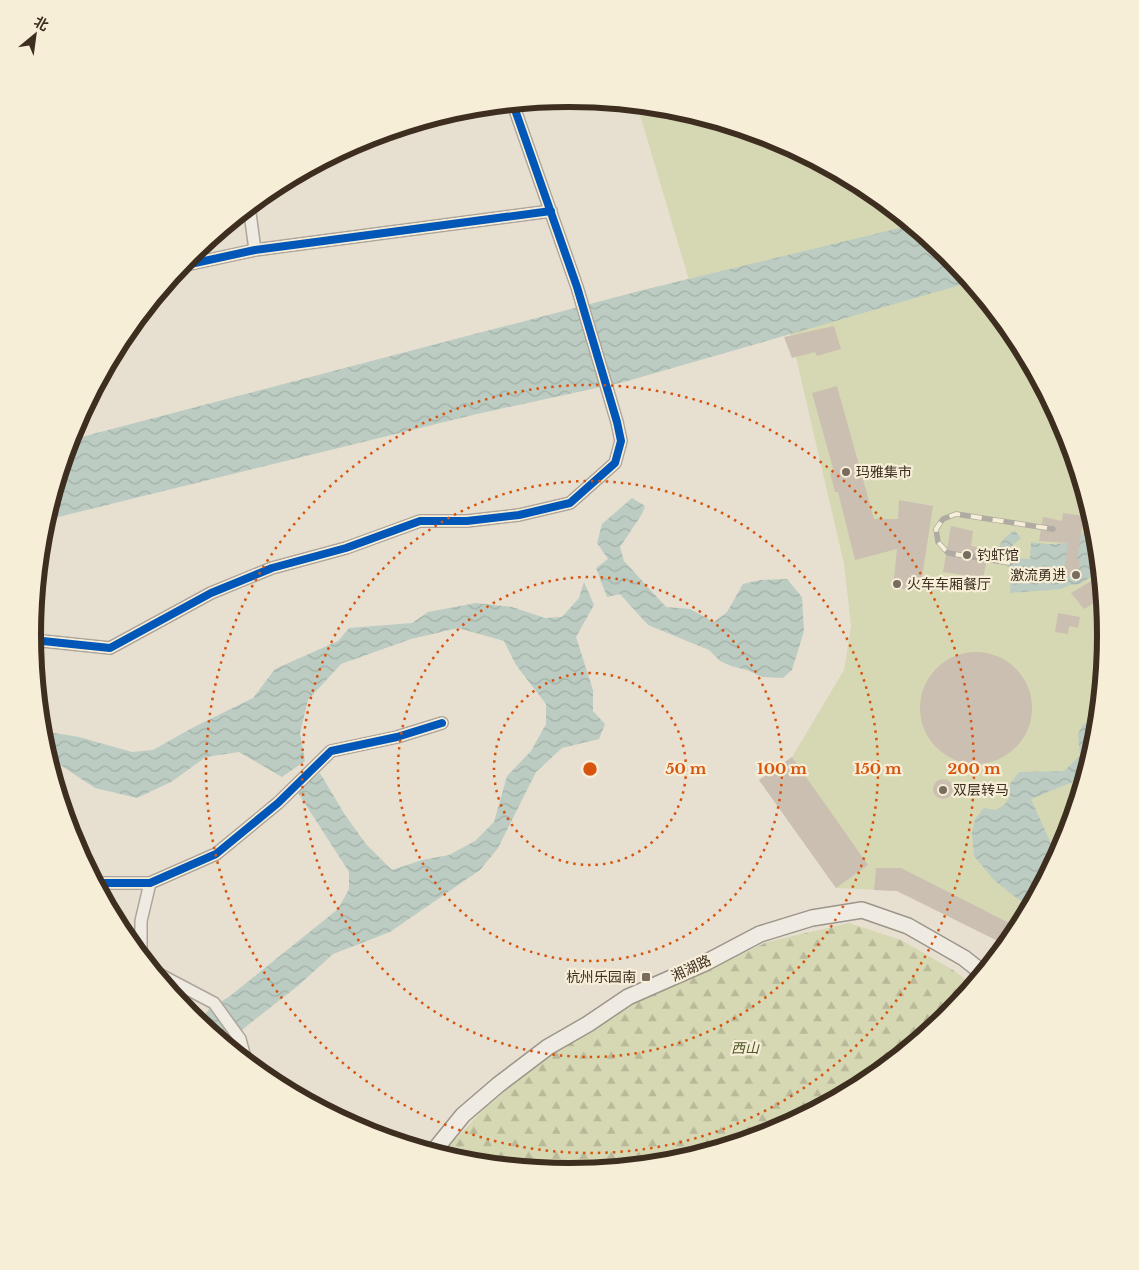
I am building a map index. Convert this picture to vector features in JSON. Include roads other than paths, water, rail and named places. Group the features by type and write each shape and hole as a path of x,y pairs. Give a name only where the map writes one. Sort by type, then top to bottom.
{"main road":[{"name":"湘湖路","path":"438,1146 463,1115 498,1085 548,1047 588,1024 628,997 703,964 760,934 812,918 862,910 908,926 964,958 978,969"}],"street":[{"path":"41,641 110,648 212,593 272,568 346,548 420,521 467,521 519,515 570,503 615,463 621,441 606,386 579,294 516,110"},
{"path":"194,263 255,250 551,211"},
{"path":"250,214 255,250"},
{"path":"103,883 150,883 216,854 278,803 331,751 397,737 442,723"},
{"path":"141,944 141,921 150,883"},
{"path":"169,979 214,1003 240,1039 243,1050"}],"water":[{"path":"904,227 943,261 964,284 624,382 477,414 54,518 69,465 79,438 647,289"},
{"path":"632,498 645,506 642,514 620,547 624,561 666,607 690,609 714,622 727,612 743,584 760,580 787,579 802,597 804,631 792,670 783,678 762,677 720,661 709,650 648,625 620,594 607,597 596,568 608,559 597,543 602,524"},
{"path":"1015,531 1021,538 1007,550 1008,558 1030,559 1031,542 1045,544 1067,543 1080,537 1084,532 1088,533 1094,575 1080,584 1070,585 1061,589 1010,593 1011,568 998,561 999,547 1007,536"},
{"path":"584,582 594,605 576,637 593,690 593,711 605,724 599,739 562,748 536,772 498,848 480,870 390,932 333,954 299,985 230,1039 204,1016 209,1009 230,996 338,909 349,889 349,872 295,788 320,773 345,815 366,844 392,870 422,860 449,855 475,841 494,822 507,776 531,751 546,724 546,704 516,665 504,641 458,628 411,639 341,664 308,700 300,733 305,761 282,777 239,752 206,757 171,782 137,798 95,788 57,763 50,732 79,737 132,752 153,750 192,728 253,698 275,669 338,641 349,628 412,623 428,612 476,603 512,607 545,618 562,617 579,598"},
{"path":"1090,723 1078,780 1031,799 1053,848 1025,903 995,881 974,856 972,833 975,819 984,808 996,810 1005,804 1010,796 1010,784 1019,772 1064,771 1080,756 1078,734 1083,724"}],"railway":[{"path":"1010,563 948,553 938,542 936,529 943,519 956,514 1053,529"}],"place":[{"name":"玛雅集市","path":"846,472"},
{"name":"钓虾馆","path":"967,555"},
{"name":"激流勇进","path":"1076,575"},
{"name":"火车车厢餐厅","path":"897,584"},
{"name":"双层转马","path":"943,790"},
{"name":"杭州乐园南","path":"646,977"}],"park label":[{"name":"西山","path":"745,1048"}]}
